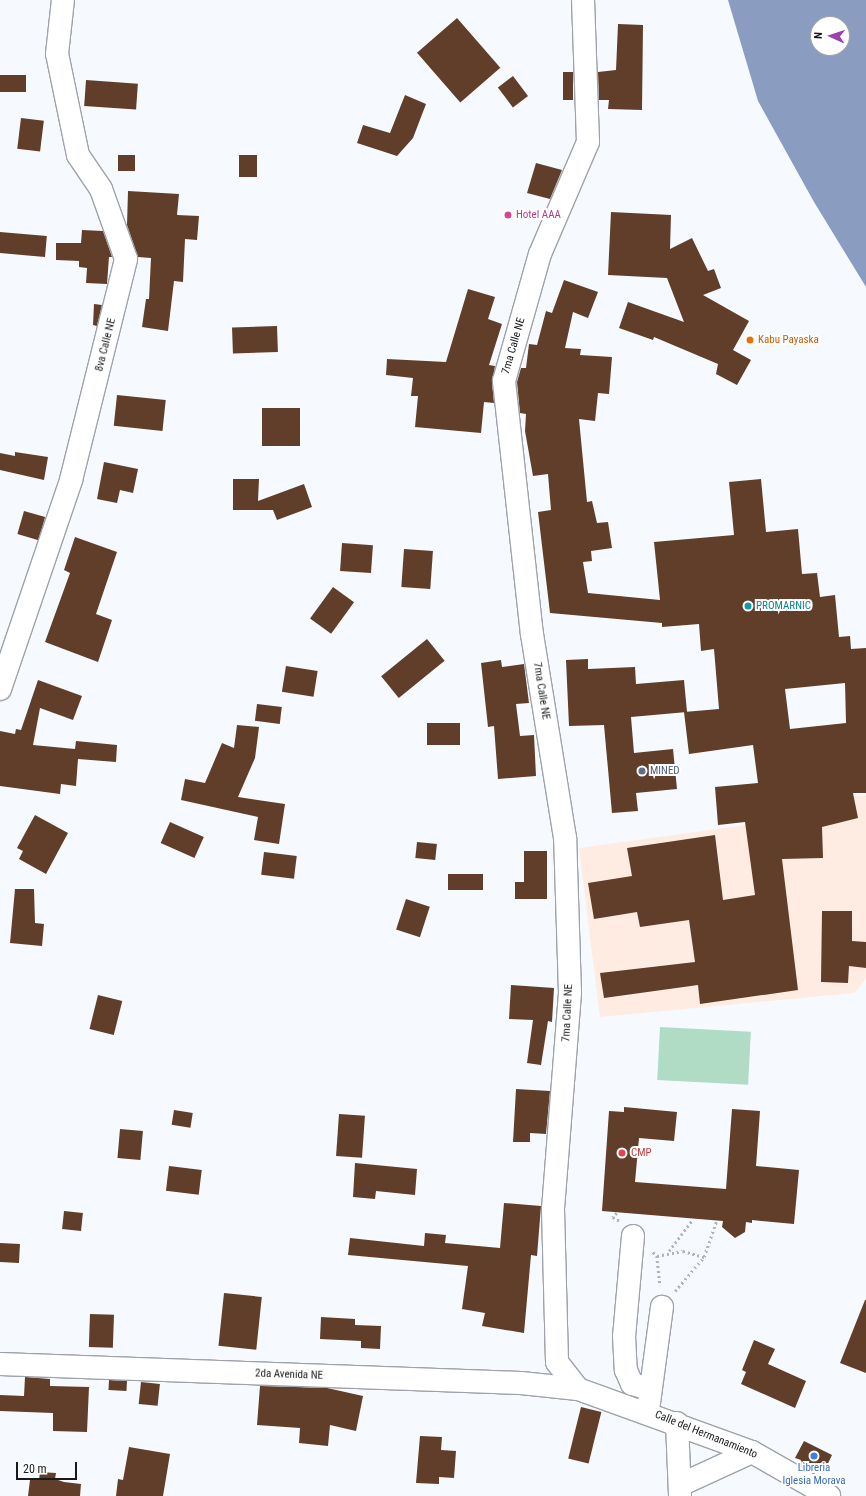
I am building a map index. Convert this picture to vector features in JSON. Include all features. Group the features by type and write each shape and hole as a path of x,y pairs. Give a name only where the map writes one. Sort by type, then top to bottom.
{"street":[{"name":"8va Calle NE","path":"0,689 71,480 126,258 100,189 78,155 57,54 63,0"},
{"name":"7ma Calle NE","path":"557,1362 553,1208 570,993 565,838 532,635 504,381 540,254 588,142 583,0"},
{"path":"633,1236 624,1336 626,1370 632,1384 650,1389"},
{"path":"648,1412 662,1307"},
{"path":"521,1383 557,1362 578,1389"},
{"name":"2da Avenida NE","path":"0,1364 521,1383 578,1389"},
{"name":"Calle del Hermanamiento","path":"578,1389 648,1412 752,1452 829,1496"},
{"path":"677,1423 680,1490 752,1452"}],"path":[{"path":"669,1252 692,1220"},
{"path":"662,1307 704,1257 718,1220"},
{"path":"657,1256 669,1252 704,1257"}],"shaded area":[{"path":"866,795 866,979 854,993 600,1017 579,848 753,824 829,797"}],"green space":[{"path":"660,1027 751,1032 748,1085 657,1080"}],"water":[{"path":"728,0 866,0 866,287 814,202 758,101"}],"building":[{"path":"457,18 500,68 460,103 417,53"},
{"path":"618,24 643,25 642,110 608,109 609,100 599,100 598,72 616,70"},
{"path":"563,72 573,72 573,100 563,100"},
{"path":"0,75 26,75 26,92 0,92"},
{"path":"513,76 528,96 513,107 498,87"},
{"path":"86,80 138,84 136,110 84,106"},
{"path":"405,95 426,104 413,138 397,156 357,143 363,125 390,133"},
{"path":"21,118 44,121 40,152 17,149"},
{"path":"118,155 135,155 135,171 118,171"},
{"path":"239,155 257,155 257,177 239,177"},
{"path":"536,163 562,170 550,199 527,193"},
{"path":"128,191 179,194 177,215 199,216 197,240 185,239 183,282 174,281 168,331 142,327 146,299 149,299 151,258 138,257 127,225"},
{"path":"611,212 671,215 670,249 692,238 708,271 714,269 721,288 703,295 749,321 733,350 751,360 737,385 716,374 718,364 654,337 653,340 619,328 628,302 684,322 667,278 608,275"},
{"path":"82,230 103,231 112,257 109,257 107,284 86,283 87,268 79,267 79,261 56,260 56,243 81,243"},
{"path":"0,232 47,236 45,257 0,253"},
{"path":"564,280 598,292 588,318 573,312 565,348 581,349 580,355 612,357 609,394 598,393 595,421 579,419 587,502 592,501 597,523 608,522 612,548 591,551 592,561 583,562 588,593 660,600 654,542 734,535 729,482 761,479 766,532 798,529 802,574 817,573 820,597 835,595 839,637 850,636 851,649 866,648 866,793 853,793 858,818 822,827 823,858 782,859 798,990 700,1004 698,985 604,998 600,973 695,962 689,920 640,927 637,912 594,919 588,883 632,876 627,848 715,835 723,900 755,895 745,822 718,825 715,787 758,783 753,745 689,754 684,712 719,709 714,649 701,651 699,624 662,627 662,623 550,613 538,512 551,510 548,474 533,476 525,431 526,414 520,413 517,382 521,368 526,368 529,344 537,345 546,311 552,313","holes":["845,683 846,723 790,729 785,689"]},
{"path":"468,289 495,297 488,319 502,324 489,365 495,366 492,382 494,403 484,402 481,433 415,427 418,396 411,396 413,378 386,375 387,359 446,362"},
{"path":"94,304 102,305 97,326 93,325"},
{"path":"277,326 278,352 233,354 232,328"},
{"path":"117,395 166,400 162,431 114,426"},
{"path":"262,408 300,408 300,446 262,446"},
{"path":"15,452 48,457 44,480 0,470 0,453 15,456"},
{"path":"104,462 138,469 133,493 120,490 117,503 97,499"},
{"path":"233,479 259,479 258,501 304,484 312,507 277,520 273,510 233,510"},
{"path":"24,511 45,517 39,540 17,534"},
{"path":"75,537 117,552 96,614 112,620 98,662 45,642 70,573 64,570"},
{"path":"342,543 373,545 371,573 340,571"},
{"path":"404,549 433,551 430,589 401,587"},
{"path":"333,587 354,602 331,634 310,619"},
{"path":"427,639 445,661 399,698 381,676"},
{"path":"588,659 588,669 635,667 636,684 684,680 687,712 631,717 634,753 673,749 677,789 636,793 638,811 612,813 604,725 569,726 566,660"},
{"path":"501,660 502,667 524,664 529,703 516,704 520,736 534,735 536,776 498,779 494,726 488,727 481,663"},
{"path":"286,666 318,671 314,697 282,692"},
{"path":"38,680 82,696 73,720 40,708 33,745 75,749 76,741 117,745 116,762 78,759 76,786 61,784 60,794 0,786 0,731 15,734 16,729 21,730"},
{"path":"257,704 282,707 280,724 255,721"},
{"path":"427,723 460,723 460,745 427,745"},
{"path":"237,725 259,727 255,758 238,797 285,804 279,844 254,840 258,817 181,800 185,779 205,783 222,743 234,748"},
{"path":"35,815 68,833 46,874 19,859 23,851 17,848"},
{"path":"170,822 204,837 194,858 161,843"},
{"path":"417,842 437,844 435,860 415,858"},
{"path":"524,851 547,851 547,899 515,899 515,882 524,882"},
{"path":"264,852 297,856 294,879 261,875"},
{"path":"448,874 483,874 483,890 448,890"},
{"path":"15,889 34,889 35,923 44,924 42,946 10,943"},
{"path":"406,899 430,907 420,937 396,929"},
{"path":"822,911 852,911 852,941 866,942 866,968 849,966 848,983 821,982"},
{"path":"511,985 554,988 552,1022 548,1021 541,1065 527,1063 533,1020 509,1019"},
{"path":"98,995 122,1001 114,1035 90,1029"},
{"path":"516,1089 550,1091 546,1134 530,1133 530,1142 513,1142"},
{"name":"CMP","path":"624,1107 677,1112 674,1141 639,1138 635,1182 726,1189 732,1109 760,1111 756,1166 799,1170 794,1224 752,1220 752,1223 746,1222 745,1232 735,1238 722,1227 723,1221 602,1211 609,1111 624,1112"},
{"path":"174,1110 193,1113 190,1128 172,1125"},
{"path":"339,1114 365,1116 362,1158 336,1156"},
{"path":"120,1129 143,1131 140,1160 117,1158"},
{"path":"355,1163 417,1169 415,1195 376,1191 375,1199 353,1197"},
{"path":"169,1166 202,1170 199,1195 166,1191"},
{"path":"504,1203 541,1206 537,1256 531,1255 524,1333 482,1326 485,1313 462,1309 468,1266 348,1255 350,1238 424,1246 425,1233 446,1235 445,1243 500,1248"},
{"path":"64,1211 83,1213 81,1231 62,1229"},
{"path":"0,1243 20,1244 19,1263 0,1262"},
{"path":"224,1293 262,1297 256,1350 218,1346"},
{"path":"866,1300 866,1373 840,1363"},
{"path":"90,1314 114,1315 113,1348 89,1347"},
{"path":"321,1317 355,1319 355,1325 381,1326 380,1349 361,1348 361,1341 320,1339"},
{"path":"754,1340 775,1349 768,1364 806,1381 795,1408 741,1384 746,1372 742,1370"},
{"path":"25,1377 50,1379 50,1386 89,1387 87,1432 53,1431 53,1413 0,1411 0,1395 24,1396"},
{"path":"109,1380 127,1381 126,1391 108,1390"},
{"path":"141,1382 160,1384 158,1406 139,1404"},
{"path":"260,1386 327,1388 363,1396 356,1431 330,1425 328,1446 299,1443 300,1428 257,1425"},
{"path":"581,1407 601,1412 589,1464 568,1458"},
{"path":"420,1436 442,1437 441,1450 456,1451 454,1478 439,1477 439,1484 416,1483"},
{"name":"Libreria Iglesia Morava","path":"804,1441 832,1455 824,1472 816,1468 814,1473 799,1464 801,1460 795,1458"},
{"path":"129,1447 170,1454 163,1496 116,1496 118,1479 123,1480"},
{"path":"40,1472 56,1473 55,1479 64,1482 81,1484 80,1496 28,1496 30,1480 39,1480"}],"place":[{"name":"Hotel AAA","path":"508,215"},
{"name":"Kabu Payaska","path":"750,340"},
{"name":"PROMARNIC","path":"748,606"},
{"name":"MINED","path":"642,771"},
{"name":"CMP","path":"622,1153"},
{"name":"Libreria Iglesia Morava","path":"814,1456"}]}
